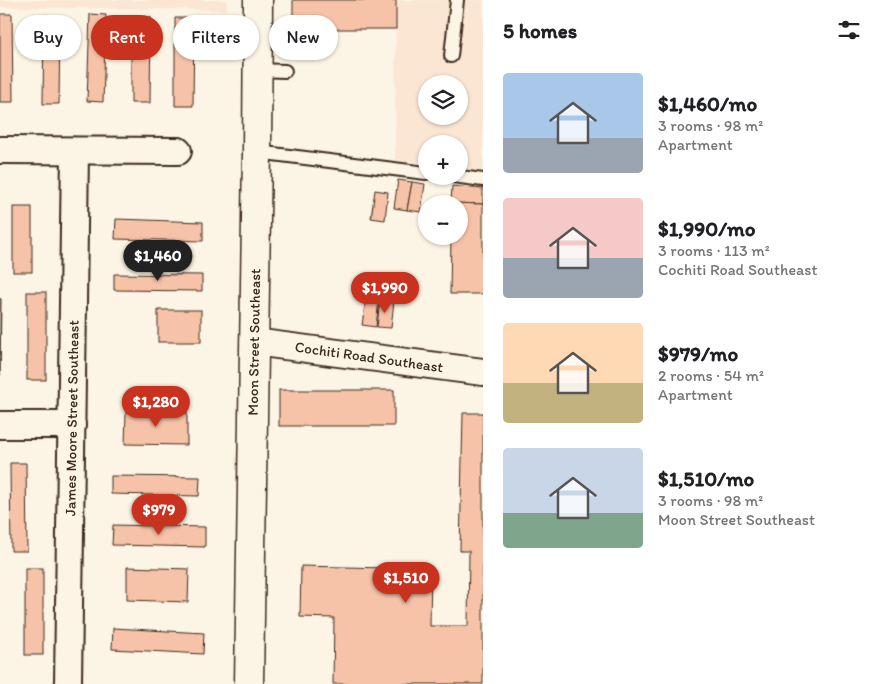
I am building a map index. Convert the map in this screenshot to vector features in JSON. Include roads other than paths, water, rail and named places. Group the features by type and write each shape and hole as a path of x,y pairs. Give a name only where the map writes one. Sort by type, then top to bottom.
{"street":[{"name":"Moon Street Southeast","path":"249,684 258,0"},
{"path":"0,150 178,151"},
{"name":"James Moore Street Southeast","path":"68,684 75,151"},
{"name":"Cochiti Road Southeast","path":"254,342 483,372"},
{"path":"0,424 72,425"}],"lane":[{"path":"451,56 456,0"},
{"path":"258,70 285,71"},
{"path":"257,152 418,171"},
{"path":"468,178 483,180"}]}
